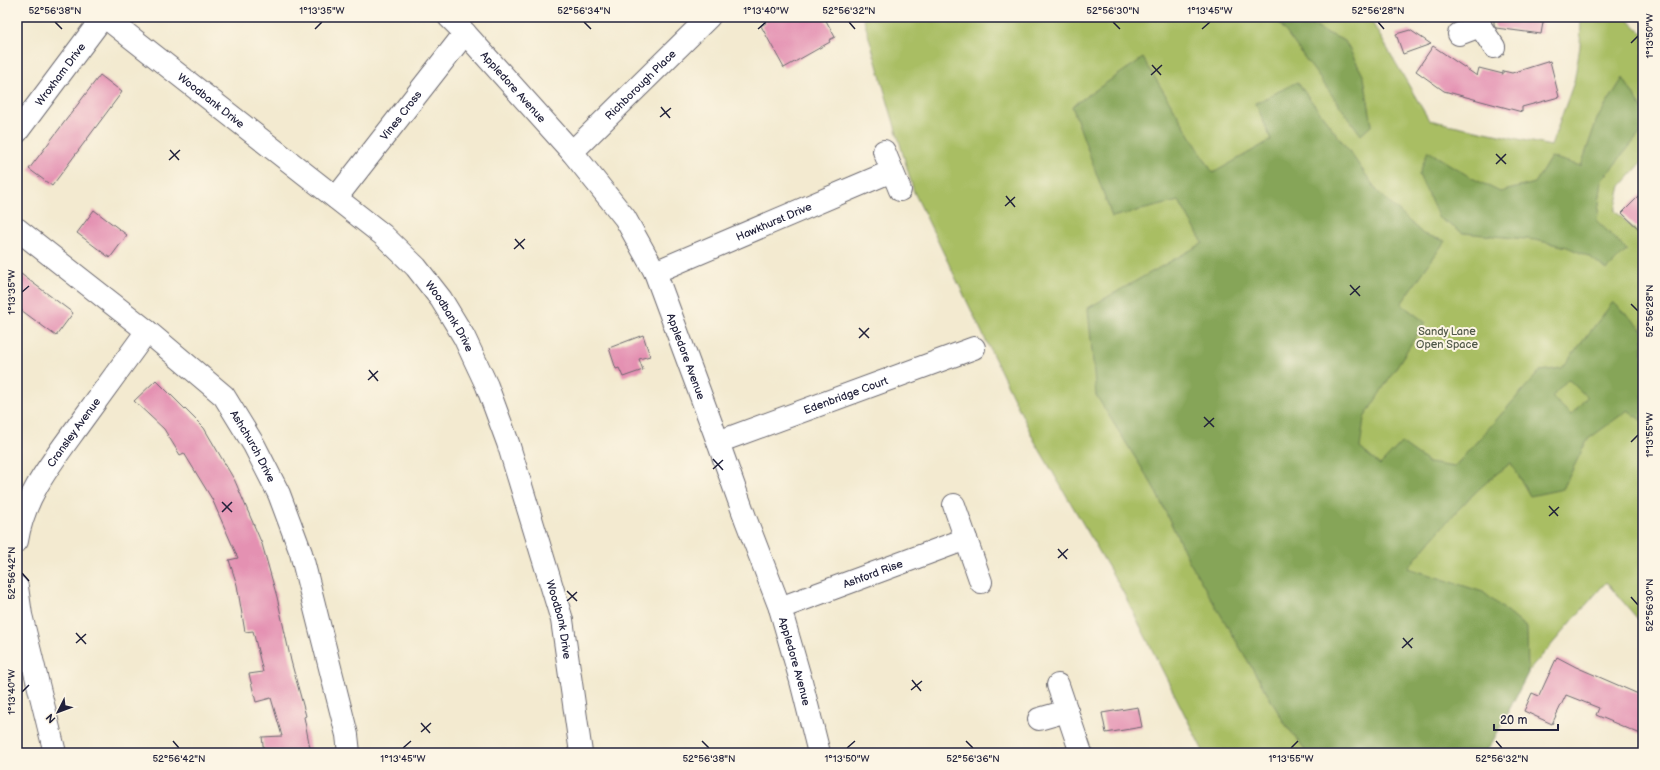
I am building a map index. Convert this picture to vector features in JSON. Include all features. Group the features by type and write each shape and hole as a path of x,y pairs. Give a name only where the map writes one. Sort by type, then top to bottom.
{"street":[{"name":"Wroxham Drive","path":"17,132 104,17"},
{"name":"Woodbank Drive","path":"104,17 383,235 416,267 441,299 464,336 487,386 508,442 562,620 582,753"},
{"name":"Appledore Avenue","path":"449,17 572,152 625,218 655,272 780,608 801,681 819,753"},
{"name":"Richborough Place","path":"572,152 709,17"},
{"path":"1460,34 1480,22 1494,47"},
{"name":"Vines Cross","path":"336,198 465,33"},
{"name":"Hawkhurst Drive","path":"655,272 888,161 900,190"},
{"name":"Ashchurch Drive","path":"17,230 147,331 224,396 254,445 278,494 301,554 347,735 349,753"},
{"name":"Cransley Avenue","path":"17,541 19,525 34,488 56,455 147,331"},
{"name":"Edenbridge Court","path":"718,442 974,348"},
{"path":"954,505 981,582"},
{"name":"Ashford Rise","path":"780,608 966,539"},
{"path":"17,587 22,615 55,753"},
{"path":"1058,685 1081,753"},
{"path":"1039,719 1067,711"}],"green space":[{"name":"Sandy Lane Open Space","path":"863,17 1369,17 1429,120 1551,146 1574,82 1580,46 1581,17 1625,17 1643,34 1643,161 1621,186 1615,211 1643,237 1643,625 1606,582 1527,673 1484,753 1204,753 1123,592 1035,442 914,192"},
{"path":"1275,17 1298,17 1345,41 1364,77 1372,125 1361,135"},
{"path":"1143,58 1213,173 1271,140 1256,103 1297,82 1378,192 1423,234 1445,241 1401,304 1425,322 1364,418 1360,448 1380,465 1401,443 1429,463 1454,467 1540,371 1562,368 1613,302 1643,330 1643,422 1628,410 1587,440 1563,489 1530,496 1511,463 1482,486 1456,512 1408,568 1483,592 1527,628 1528,673 1492,743 1484,753 1308,753 1285,724 1189,561 1153,486 1096,395 1088,308 1203,243 1179,201 1112,217 1072,106","holes":["1568,379 1587,397 1571,415 1552,397"]},
{"path":"1623,78 1643,110 1643,130 1602,180 1597,221 1627,250 1607,270 1590,257 1567,247 1535,240 1463,233 1439,218 1419,175 1428,151 1470,177 1500,192 1535,183 1551,157 1581,166 1597,119"}],"building":[{"path":"762,17 824,17 835,37 829,40 830,42 784,68 761,26 766,23"},
{"path":"1494,17 1544,17 1541,34 1496,28 1494,24"},
{"path":"1410,30 1431,44 1403,54 1396,34"},
{"path":"1433,46 1477,76 1479,68 1503,74 1503,71 1512,73 1550,61 1559,97 1522,107 1522,112 1444,91 1416,71"},
{"path":"100,75 122,92 52,186 29,169"},
{"path":"1643,192 1643,233 1622,213"},
{"path":"94,210 127,235 110,258 77,233"},
{"path":"17,271 73,313 56,336 17,307"},
{"path":"643,335 650,356 639,359 643,370 623,377 619,368 616,369 609,348"},
{"path":"156,380 204,428 235,481 262,544 277,597 291,661 306,716 304,717 311,753 264,753 262,737 282,736 271,698 256,702 249,674 263,672 253,631 245,632 237,585 229,560 238,558 212,499 184,453 180,455 164,429 134,401"},
{"path":"1557,657 1576,667 1643,696 1643,735 1596,715 1599,708 1566,695 1552,724 1524,711 1532,693 1539,696"},
{"path":"1138,707 1142,727 1106,733 1102,713"}]}
